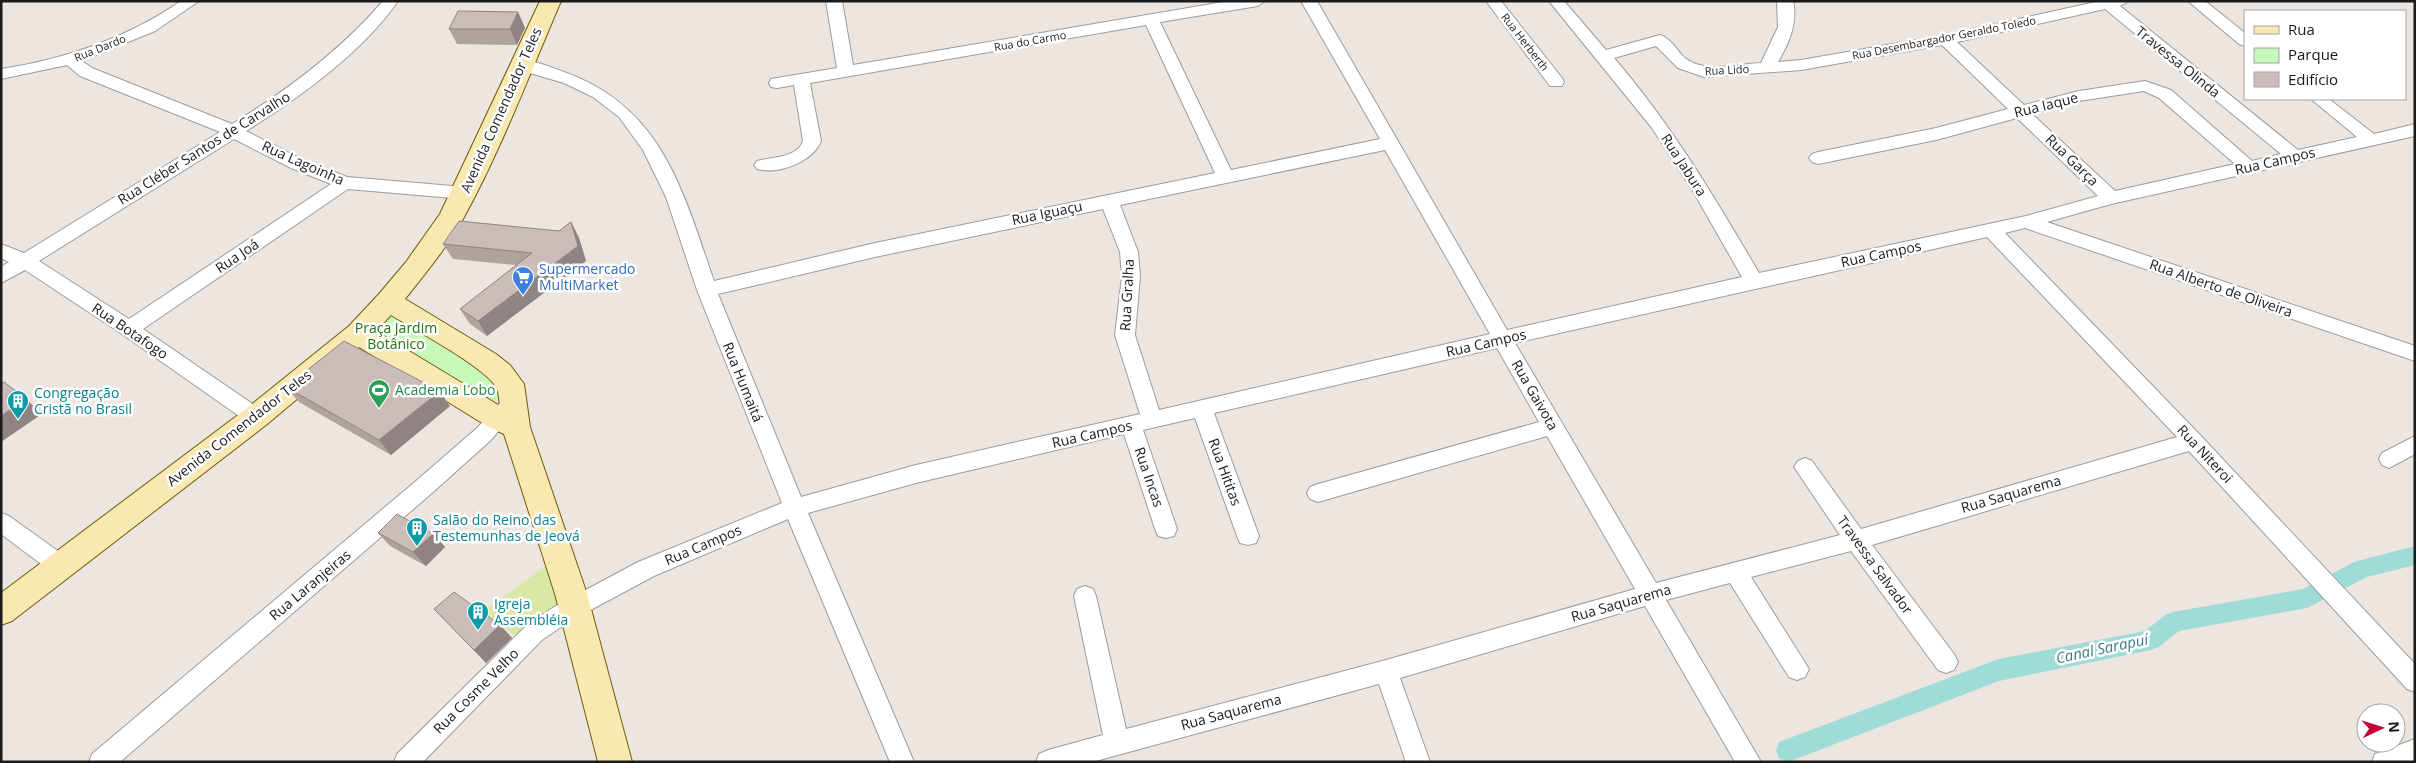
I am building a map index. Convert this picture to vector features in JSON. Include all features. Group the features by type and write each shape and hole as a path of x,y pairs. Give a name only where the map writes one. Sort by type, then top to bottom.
{"main road":[{"name":"Avenida Comendador Teles","path":"1,611 256,417 358,333 388,301 434,242 464,193 551,1"},
{"path":"388,301 486,361 500,372 510,384 509,416 575,608 615,762"},
{"path":"358,333 459,393 509,416"}],"street":[{"name":"Rua Dardo","path":"1,74 70,60 102,49 152,25 192,1"},
{"name":"Rua Cléber Santos de Carvalho","path":"1,276 279,103 372,23 391,1"},
{"path":"834,1 846,72"},
{"name":"Rua do Carmo","path":"777,83 1258,1"},
{"name":"Rua Gaivota","path":"1309,1 1552,426 1749,762"},
{"name":"Rua Herberth","path":"1493,1 1556,82"},
{"name":"Rua Jabura","path":"1556,1 1604,56 1671,142 1697,182 1754,281"},
{"name":"Rua Lido","path":"1604,56 1660,40 1680,65 1690,70 1704,72 1766,68 1774,56 1788,20 1785,1"},
{"path":"2195,1 2244,40"},
{"name":"Rua Desembargador Geraldo Toledo","path":"1766,68 1802,65 1945,40 2085,4 2115,3"},
{"name":"Travessa Olinda","path":"2115,3 2295,157"},
{"path":"1151,20 1226,176"},
{"name":"Rua Garça","path":"1945,40 2111,198"},
{"name":"Rua Lagoinha","path":"70,60 86,72 233,131 298,164 345,183 464,193"},
{"name":"Rua Humaitá","path":"522,65 553,73 602,95 620,109 636,126 652,150 674,197 706,290 793,508 902,762"},
{"path":"763,165 802,156 811,148 812,140 801,79"},
{"name":"Rua Iaque","path":"1818,158 1936,134 2087,94 2145,86 2165,94 2249,167"},
{"path":"2320,100 2370,139"},
{"name":"Rua Campos","path":"575,608 646,569 724,535 793,508 916,474 1754,281 2026,222 2111,198 2415,130"},
{"name":"Rua Iguaçu","path":"706,290 875,250 1390,143"},
{"name":"Rua Joá","path":"129,329 345,183"},
{"name":"Rua Gralha","path":"1109,200 1130,252 1132,276 1124,334 1152,420"},
{"name":"Rua Alberto de Oliveira","path":"2026,222 2415,354"},
{"name":"Rua Niteroi","path":"1991,230 2193,441 2415,681"},
{"name":"Rua Botafogo","path":"1,251 25,261 129,329 256,417"},
{"name":"Rua Hititas","path":"1202,409 1248,536"},
{"name":"Rua Laranjeiras","path":"101,762 424,488 484,434 509,416"},
{"name":"Rua Incas","path":"1131,425 1166,529"},
{"path":"1318,493 1552,426"},
{"name":"Rua Saquarema","path":"1048,762 1386,671 1734,571 1856,540 2193,441"},
{"path":"2389,459 2415,444"},
{"name":"Travessa Salvador","path":"1805,467 1946,662"},
{"path":"1,522 61,566"},
{"path":"1734,571 1797,669"},
{"path":"1085,596 1118,742"},
{"name":"Rua Cosme Velho","path":"406,762 534,633 547,623 575,608"},
{"path":"1386,671 1418,762"},
{"path":"2384,762 2415,751"}],"green space":[{"name":"Praça Jardim Botânico","path":"397,311 497,380 503,392 498,399 486,405 364,332"},
{"path":"556,559 570,595 532,647 482,612"}],"building":[{"path":"458,11 518,12 510,29 449,29"},
{"path":"459,221 559,231 571,222 578,246 478,321 460,309 532,253 443,244"},
{"name":"Academia Lobo","path":"344,341 440,391 379,440 286,387"},
{"path":"4,382 26,399 1,416 1,384"},
{"path":"397,514 433,534 413,552 378,533"},
{"name":"Igreja Assembléia","path":"454,592 500,625 474,650 434,609"}],"waterway":[{"name":"Canal Sarapuí","path":"1788,750 1999,670 2151,640 2173,622 2307,598 2362,569 2415,555"}],"place":[{"name":"Supermercado MultiMarket","path":"523,296"},
{"name":"Academia Lobo","path":"379,409"},
{"name":"Congregação Cristã no Brasil","path":"18,420"},
{"name":"Salão do Reino das Testemunhas de Jeová","path":"417,547"},
{"name":"Igreja Assembléia","path":"478,631"}]}
